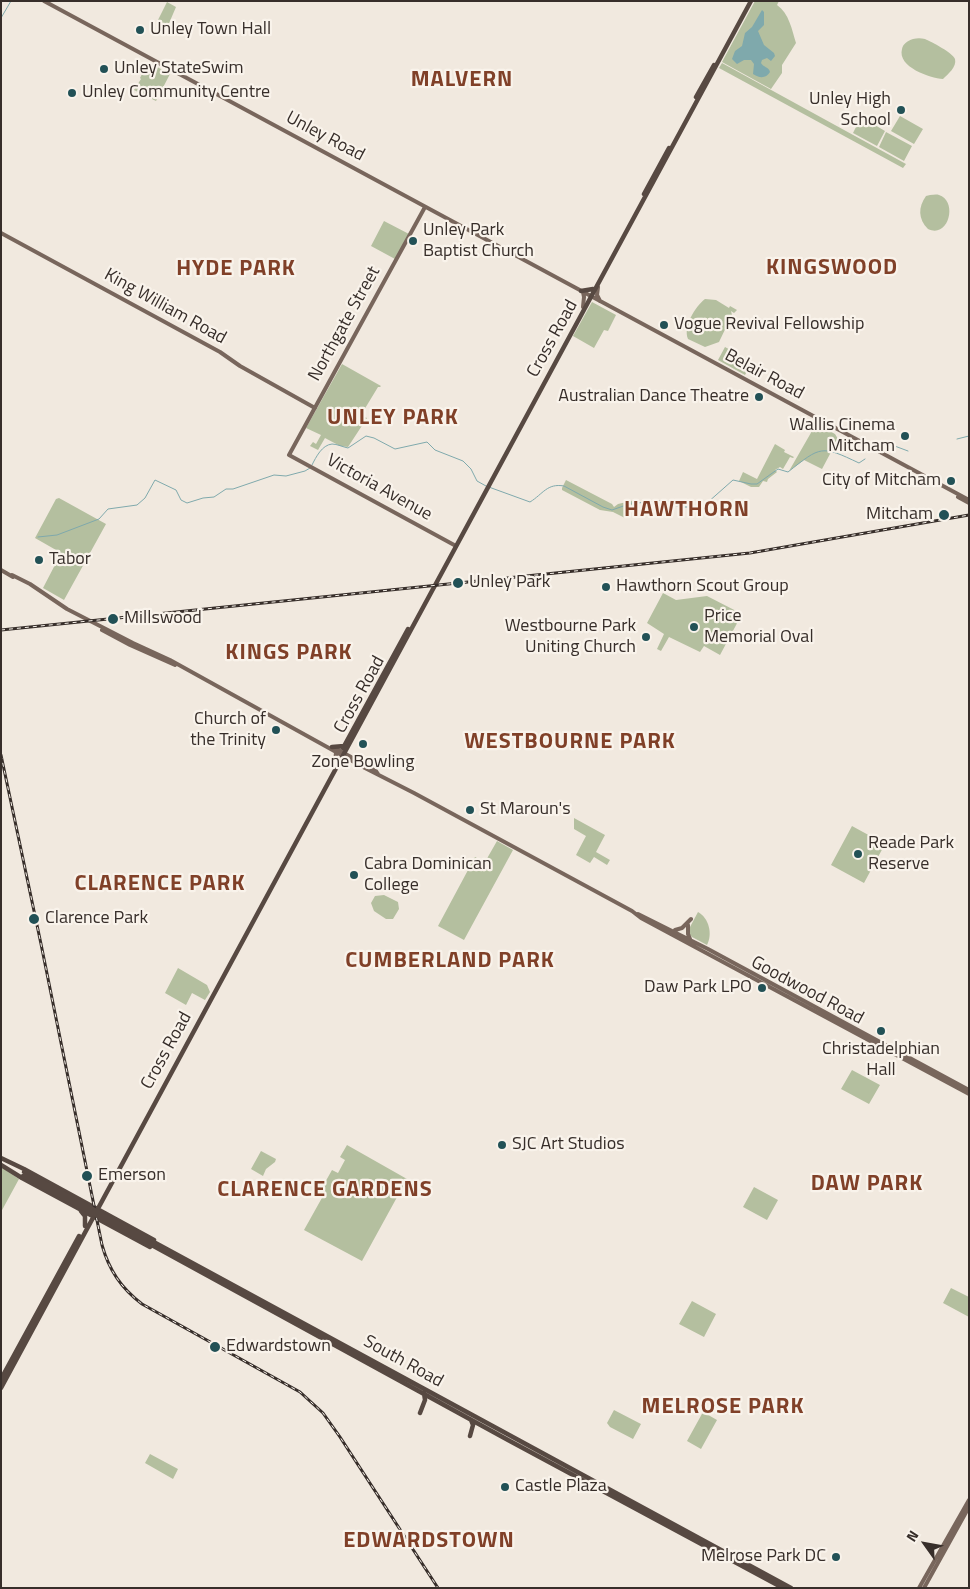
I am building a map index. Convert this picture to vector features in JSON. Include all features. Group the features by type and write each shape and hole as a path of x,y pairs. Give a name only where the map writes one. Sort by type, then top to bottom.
{"highway":[{"name":"Cross Road","path":"1,1388 140,1126 751,1"},
{"path":"582,291 595,287"},
{"name":"Cross Road","path":"487,487 583,307 591,296"},
{"path":"332,747 346,746"},
{"path":"1,1162 24,1169 187,1260"},
{"path":"1,1162 80,1210 179,1260"},
{"name":"South Road","path":"1,1162 471,1420 783,1588"},
{"name":"Cross Road","path":"96,1208 120,1163"},
{"path":"102,1222 105,1213 102,1206 103,1197"},
{"path":"80,1210 85,1202"},
{"path":"80,1210 85,1216 85,1226"},
{"name":"Cross Road","path":"1,1379 92,1216"},
{"name":"South Road","path":"149,1242 187,1260 791,1588"},
{"path":"420,1413 425,1400 424,1393"},
{"path":"470,1436 473,1425 471,1420"},
{"path":"474,1430 483,1426"},
{"path":"595,1475 596,1482"}],"main road":[{"name":"Unley Road","path":"44,1 591,296"},
{"name":"Northgate Street","path":"289,455 425,207"},
{"name":"King William Road","path":"1,233 220,352 240,366 315,408"},
{"path":"595,287 600,301"},
{"path":"582,291 584,297 583,307"},
{"name":"Belair Road","path":"591,296 969,502"},
{"name":"Victoria Avenue","path":"289,455 455,545"},
{"name":"Goodwood Road","path":"1,570 34,586 66,608 170,660 374,773 632,911 690,939 753,975"},
{"name":"Goodwood Road","path":"323,744 332,747 343,755"},
{"name":"Goodwood Road","path":"632,911 641,918 753,975 969,1090"},
{"path":"672,930 681,929 691,918"},
{"path":"688,925 690,939"},
{"name":"Goodwood Road","path":"954,1083 969,1094"},
{"path":"919,1588 969,1500"},
{"path":"924,1588 969,1507"}],"green space":[{"path":"755,1 779,1 777,5 787,17 796,43 782,65 782,73 771,89 722,62"},
{"path":"167,2 176,7 167,28 164,27 162,31 157,28 161,21 158,20"},
{"path":"913,39 925,39 942,48 955,59 955,65 952,70 943,79 923,74 904,61 902,55 903,47"},
{"path":"148,62 170,74 156,101 134,90"},
{"path":"722,63 906,164 903,168 719,68"},
{"path":"900,116 923,129 914,144 891,131"},
{"path":"861,117 885,131 877,146 853,133"},
{"path":"886,132 912,146 904,161 879,147"},
{"path":"938,195 945,199 949,211 946,224 941,229 935,231 928,229 922,221 920,213 926,196"},
{"path":"384,221 409,234 395,259 371,246"},
{"path":"705,299 716,300 729,308 730,306 737,310 734,313 731,311 732,315 719,342 705,347 688,339 687,328 697,307"},
{"path":"592,302 616,315 608,331 604,330 594,348 573,336"},
{"path":"725,347 752,362 745,375 718,360"},
{"path":"342,364 381,386 378,387 361,415 367,418 348,447 340,446 325,438 318,450 310,446 313,442 316,444 321,435 306,428"},
{"path":"816,424 835,434 838,439 822,469 804,460 789,471"},
{"path":"775,444 785,450 784,452 794,457 790,457 783,469 780,467 775,470 777,472 767,482 763,481 759,487 751,487 739,481 743,472 757,479"},
{"path":"566,480 612,504 614,507 618,504 635,500 625,518 613,512 600,510 562,490"},
{"path":"59,498 106,524 64,600 43,588 57,561 52,558 56,550 35,538 56,499"},
{"name":"Price Memorial Oval","path":"663,593 676,600 707,596 742,614 720,655 704,646 700,652 669,637 661,651 657,649 664,634 647,623"},
{"path":"574,818 605,835 596,852 610,860 607,865 594,857 590,863 576,855 586,836 574,829"},
{"name":"Reade Park Reserve","path":"852,826 885,844 864,883 831,865"},
{"path":"497,841 513,850 464,940 438,926 475,857 485,862"},
{"path":"384,895 398,902 399,909 393,919 386,919 374,911 371,903 375,896"},
{"path":"698,912 705,918 709,927 710,936 707,945 689,934 690,927"},
{"path":"178,968 207,985 210,992 205,1000 192,993 186,1005 165,993"},
{"path":"852,1070 880,1085 869,1104 841,1089"},
{"path":"347,1145 407,1179 362,1261 304,1230 323,1196 319,1193 332,1170 338,1173 345,1160 340,1157"},
{"path":"261,1151 276,1159 266,1169 263,1176 251,1169"},
{"path":"1,1167 19,1179 1,1212"},
{"path":"754,1187 778,1200 767,1220 743,1207"},
{"path":"951,1288 969,1297 969,1317 943,1303"},
{"path":"692,1301 716,1314 704,1337 679,1324"},
{"path":"614,1410 641,1424 633,1439 610,1427 607,1423"},
{"path":"703,1412 717,1420 701,1449 687,1441"},
{"path":"150,1454 178,1469 173,1479 145,1463"}],"water":[{"path":"762,10 764,12 764,25 758,31 764,45 775,56 771,61 767,58 762,60 761,63 770,72 762,77 753,74 754,64 751,60 744,60 737,64 732,59 735,51 742,46 745,33 752,27"}],"waterway":[{"path":"1,18 11,1"},
{"path":"312,465 315,458 328,445 336,444 348,448 366,436 395,449 427,442 435,450 463,461 471,469 477,481 530,502 549,488 558,485 564,486 612,510 632,503"},
{"path":"957,439 969,436"},
{"path":"892,445 908,451"},
{"path":"707,503 733,480 757,484 778,469 788,472 808,457 822,451 837,453 859,463 865,459"},
{"path":"38,537 57,535 99,519 108,509 137,505 145,498 155,480 176,490 181,500 187,503 214,497 226,489 233,489 274,475 286,476 310,468"},
{"path":"638,503 666,500 679,507 701,507"}],"railway":[{"path":"1,630 750,553 969,515"},
{"path":"1,755 102,1245 108,1263 122,1285 142,1304 300,1392 323,1413 438,1588"}],"place":[{"name":"Unley Town Hall","path":"140,30"},
{"name":"Unley StateSwim","path":"104,69"},
{"name":"Unley Community Centre","path":"72,93"},
{"name":"Unley High School","path":"901,110"},
{"name":"Unley Park Baptist Church","path":"413,241"},
{"name":"Vogue Revival Fellowship","path":"664,325"},
{"name":"Australian Dance Theatre","path":"759,397"},
{"name":"Wallis Cinema Mitcham","path":"905,436"},
{"name":"City of Mitcham","path":"951,481"},
{"name":"Mitcham","path":"944,515"},
{"name":"Tabor","path":"39,560"},
{"name":"Unley Park","path":"458,583"},
{"name":"Hawthorn Scout Group","path":"606,587"},
{"name":"Millswood","path":"113,619"},
{"name":"Price Memorial Oval","path":"694,627"},
{"name":"Westbourne Park Uniting Church","path":"646,637"},
{"name":"Church of the Trinity","path":"276,730"},
{"name":"Zone Bowling","path":"363,744"},
{"name":"St Maroun's","path":"470,810"},
{"name":"Reade Park Reserve","path":"858,854"},
{"name":"Cabra Dominican College","path":"354,875"},
{"name":"Clarence Park","path":"34,919"},
{"name":"Daw Park LPO","path":"762,988"},
{"name":"Christadelphian Hall","path":"881,1031"},
{"name":"SJC Art Studios","path":"502,1145"},
{"name":"Emerson","path":"87,1176"},
{"name":"Edwardstown","path":"215,1347"},
{"name":"Castle Plaza","path":"505,1487"},
{"name":"Melrose Park DC","path":"836,1557"}],"district":[{"name":"MALVERN","path":"462,81"},
{"name":"KINGSWOOD","path":"832,269"},
{"name":"HYDE PARK","path":"236,270"},
{"name":"UNLEY PARK","path":"393,419"},
{"name":"HAWTHORN","path":"687,511"},
{"name":"KINGS PARK","path":"289,654"},
{"name":"WESTBOURNE PARK","path":"570,743"},
{"name":"CLARENCE PARK","path":"160,885"},
{"name":"CUMBERLAND PARK","path":"450,962"},
{"name":"DAW PARK","path":"867,1185"},
{"name":"CLARENCE GARDENS","path":"325,1191"},
{"name":"MELROSE PARK","path":"723,1408"},
{"name":"EDWARDSTOWN","path":"429,1542"}]}
